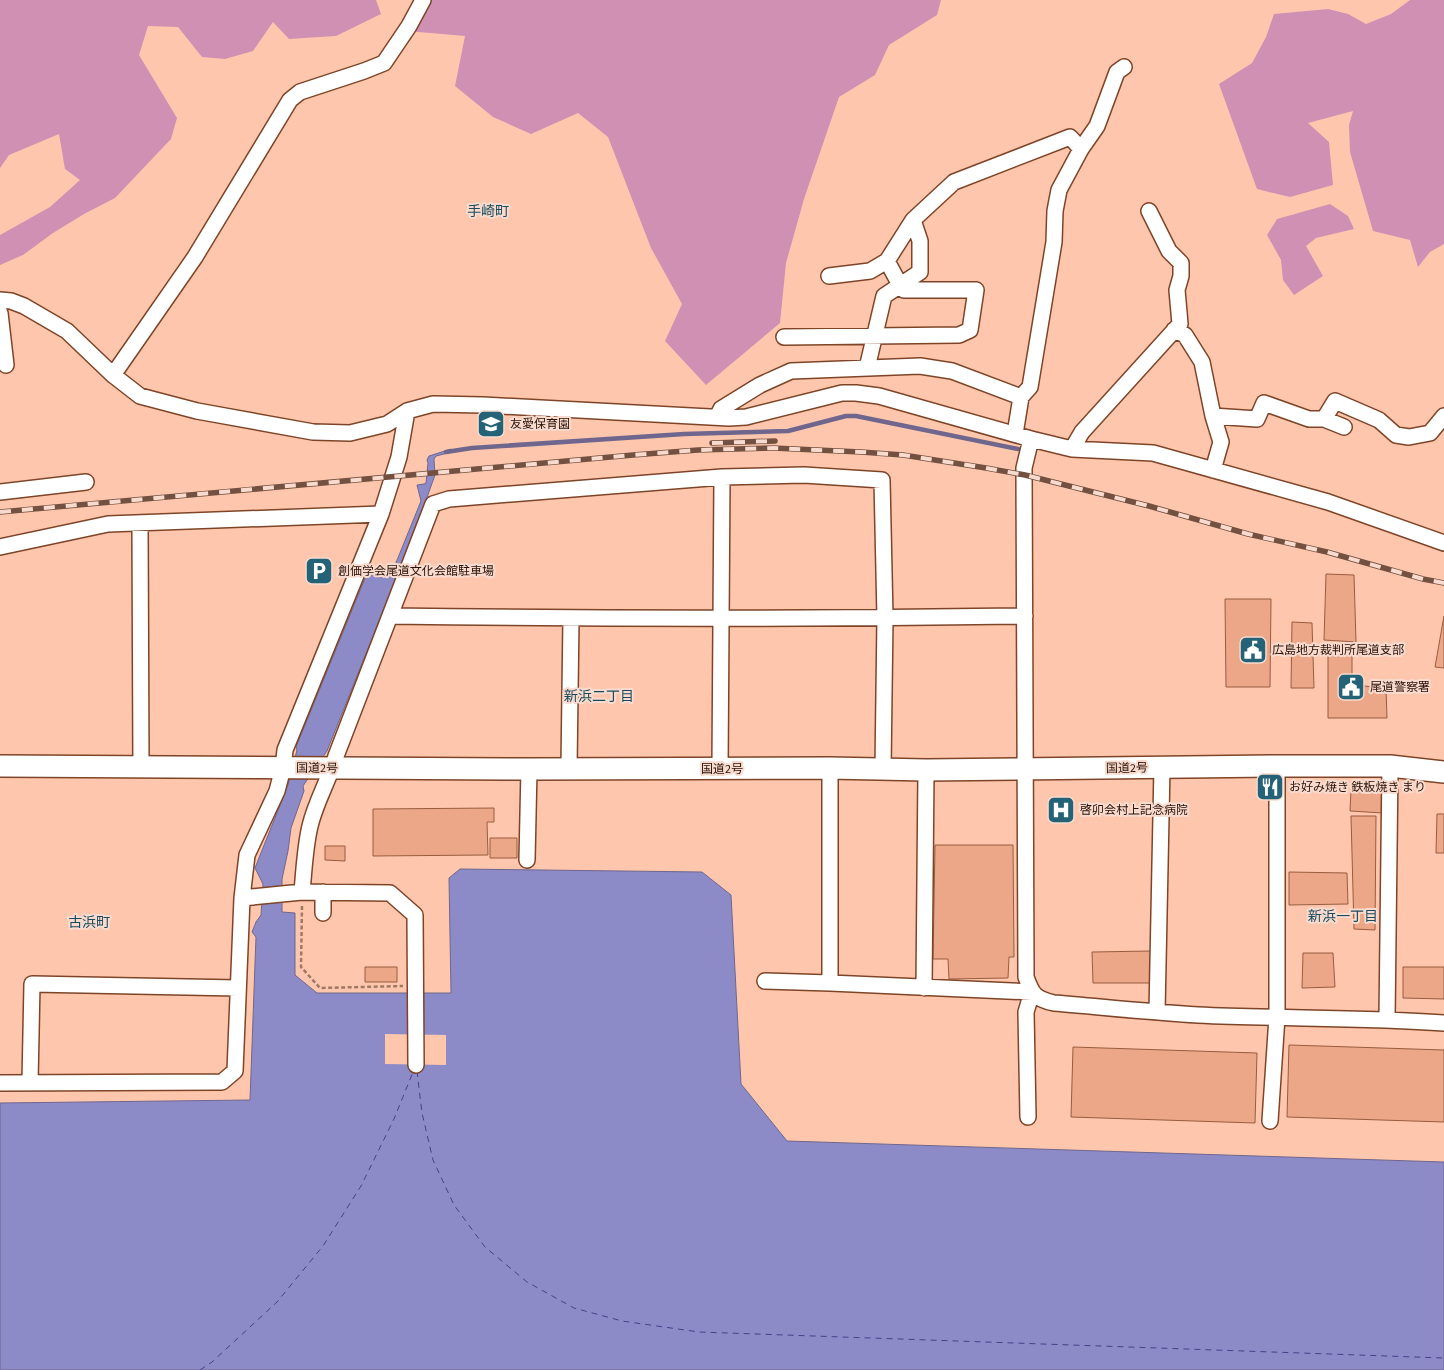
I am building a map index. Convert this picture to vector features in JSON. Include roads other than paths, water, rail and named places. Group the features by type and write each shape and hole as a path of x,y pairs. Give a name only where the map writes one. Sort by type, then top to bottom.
{"highway":[{"name":"国道2号","path":"0,766 529,769 830,768 926,770 1390,766 1444,772"}],"street":[{"path":"113,376 195,257 290,100 300,92 384,63 409,26 423,0"},
{"path":"1015,434 1021,397 1030,387 1054,242 1055,211 1059,190 1081,149 1097,126 1117,72 1124,67"},
{"path":"829,276 870,271 887,262 913,220 954,182 1070,137 1081,149"},
{"path":"1072,449 1082,432 1180,324 1177,290 1181,276 1181,263 1169,252 1149,211"},
{"path":"866,368 884,296 920,272 920,241 913,220"},
{"path":"784,337 959,335 970,330 976,290 904,290 887,262"},
{"path":"0,300 11,300 67,330 113,376 140,396 196,411 313,432 350,433 387,424 407,411 433,404 746,417 842,393 856,393 878,396 1072,449 1153,453 1328,502 1444,543"},
{"path":"0,314 6,365"},
{"path":"1174,330 1185,335 1202,362 1221,442 1213,470"},
{"path":"717,417 720,409 760,385 791,371 920,366 952,371 1021,397"},
{"path":"1324,419 1335,401 1379,420 1396,435 1409,438 1430,433 1444,416"},
{"path":"1214,416 1258,418 1264,403 1310,418 1324,419 1344,427"},
{"path":"0,1082 222,1082 235,1071 242,898 248,855 288,768 285,750 380,514 399,457 407,411"},
{"path":"1031,439 1024,468 1026,977 1032,992 1042,1001 1054,1004 1157,1012 1387,1019 1444,1023"},
{"path":"296,892 310,826 323,787 324,768 391,616 434,504 449,499 722,477 804,475 882,480 885,618 883,769"},
{"path":"720,769 722,477"},
{"path":"0,492 86,482"},
{"path":"0,547 108,524 380,514"},
{"path":"140,523 141,768"},
{"path":"391,616 885,618 1025,616"},
{"path":"569,768 571,618"},
{"path":"1270,1121 1277,1017 1277,766"},
{"path":"1387,1019 1390,766"},
{"path":"1157,1012 1162,767"},
{"path":"830,768 830,983"},
{"path":"527,860 529,769"},
{"path":"924,988 926,770"},
{"path":"242,898 296,892 390,893 415,915 416,1065"},
{"path":"323,892 323,913"},
{"path":"765,982 1032,992"},
{"path":"30,1082 32,984 238,988"},
{"path":"1028,1117 1026,1012 1032,992"}],"water":[{"path":"451,449 452,452 436,456 434,459 435,475 415,531 327,751 303,786 304,791 291,828 282,879 282,912 295,913 295,975 317,993 451,993 449,878 460,869 702,872 731,895 741,1084 787,1141 1444,1162 1444,1370 0,1370 0,1103 250,1100 256,937 252,932 261,915 263,884 255,868 288,785 297,750 296,747 370,566 391,575 421,501 417,485 426,483 427,460 429,456"}],"waterway":[{"path":"446,452 472,448 684,434 788,431 846,416 856,416 1018,449"}],"railway":[{"path":"712,443 775,441"},
{"path":"0,512 698,450 773,448 861,452 903,455 1025,475 1444,583"}],"place":[{"name":"友愛保育園","path":"491,424"},
{"name":"創価学会尾道文化会館駐車場","path":"319,571"},
{"name":"広島地方裁判所尾道支部","path":"1253,650"},
{"name":"尾道警察署","path":"1351,687"},
{"name":"お好み焼き 鉄板焼き まり","path":"1270,787"},
{"name":"啓卯会村上記念病院","path":"1061,810"}],"district":[{"name":"手崎町","path":"488,211"},
{"name":"新浜二丁目","path":"599,696"},
{"name":"新浜一丁目","path":"1343,916"},
{"name":"古浜町","path":"89,922"}]}
